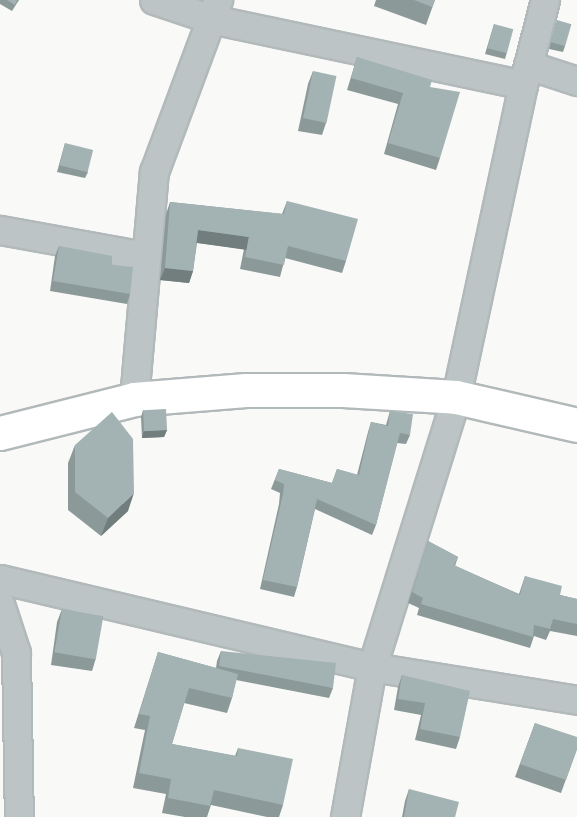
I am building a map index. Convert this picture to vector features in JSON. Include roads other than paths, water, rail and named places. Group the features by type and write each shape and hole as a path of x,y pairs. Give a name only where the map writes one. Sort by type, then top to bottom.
{"highway":[{"path":"0,433 134,399 246,390 343,390 456,397 577,425"}],"street":[{"path":"154,0 214,10 525,75 577,81"},
{"path":"345,817 372,667 456,397 525,75 545,0"},
{"path":"134,399 144,256 154,172 172,114 214,10"},
{"path":"0,230 144,256"},
{"path":"0,579 372,667 577,700"},
{"path":"0,604 16,653 19,817"}]}
